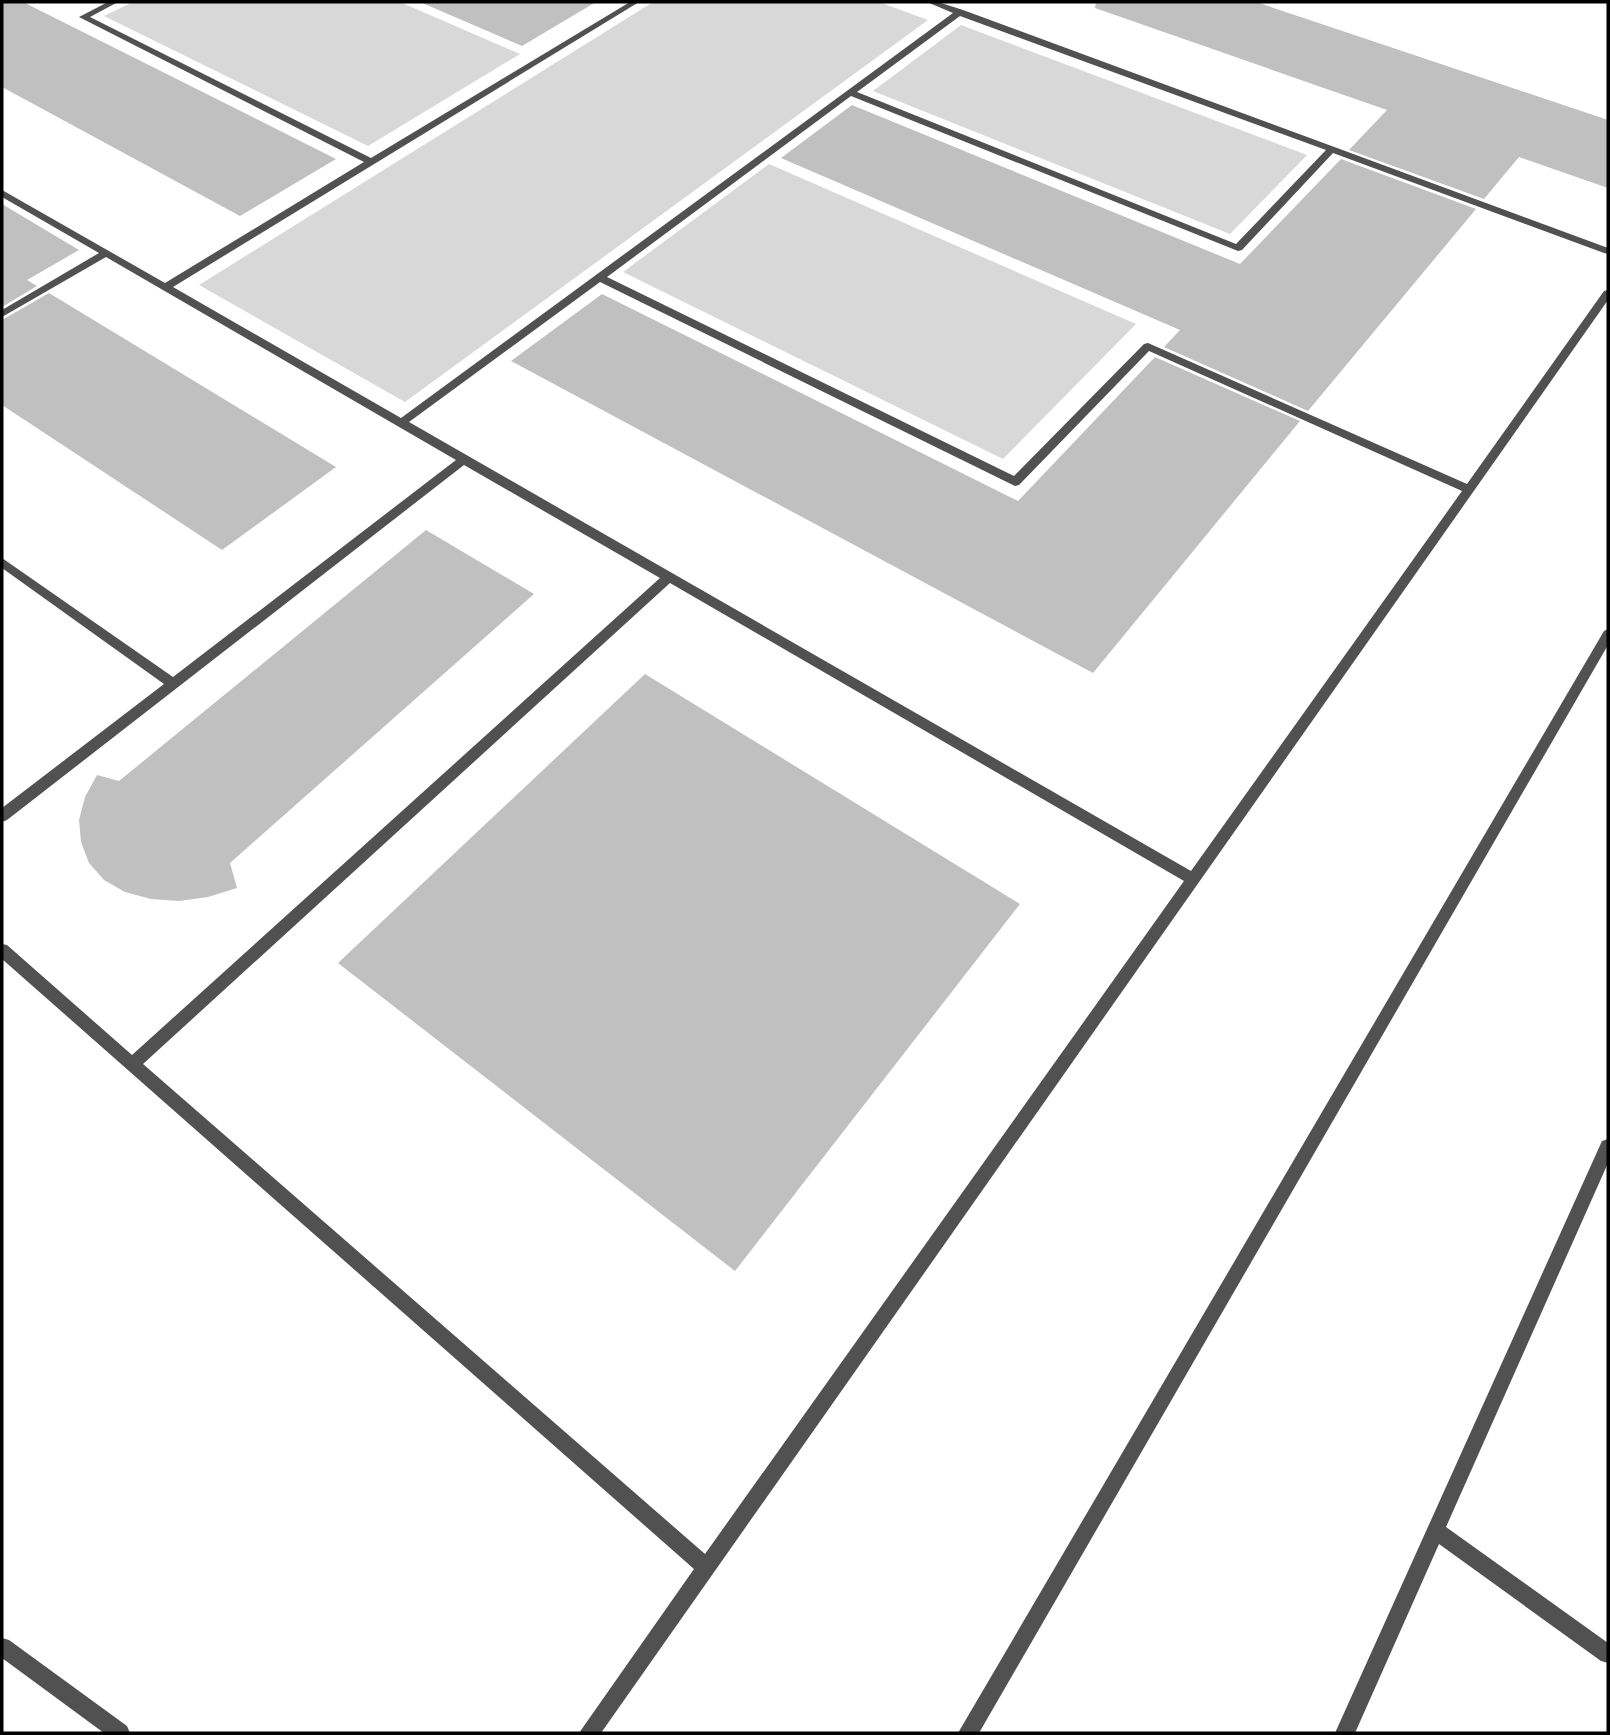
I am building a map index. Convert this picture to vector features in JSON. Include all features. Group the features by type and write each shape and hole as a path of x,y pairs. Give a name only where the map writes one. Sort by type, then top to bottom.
{"street":[{"path":"114,2 83,17 371,162"},
{"path":"931,2 1608,251"},
{"path":"165,287 630,3"},
{"path":"401,423 960,12"},
{"path":"851,93 1238,248 1332,149"},
{"path":"2,193 1193,879"},
{"path":"2,314 106,253"},
{"path":"599,277 1015,482 1148,345 1469,489"},
{"path":"589,1733 1608,293"},
{"path":"2,816 464,459"},
{"path":"2,562 173,684"},
{"path":"133,1064 669,577"},
{"path":"968,1733 1608,634"},
{"path":"2,950 706,1567"},
{"path":"1345,1733 1608,1146"},
{"path":"1436,1531 1608,1654"},
{"path":"2,1647 120,1733"}],"shaded area":[{"path":"133,2 400,2 520,54 368,146 104,16"},
{"path":"653,2 879,2 928,20 405,402 199,285"},
{"path":"961,25 1307,155 1230,234 873,91"},
{"path":"769,164 1136,324 1003,459 623,272"}],"building":[{"path":"2,2 23,2 336,159 240,216 2,87"},
{"path":"420,2 596,2 522,46"},
{"path":"1096,2 1256,2 1608,120 1608,188 1519,157 1484,199 1349,150 1387,110 1095,8"},
{"path":"852,105 1240,264 1341,159 1476,209 1308,411 1164,347 1180,330 781,158"},
{"path":"2,204 79,250 27,280 37,286 2,307"},
{"path":"49,293 336,467 222,550 2,405 2,320"},
{"path":"602,294 1018,501 1155,357 1300,421 1093,673 511,361"},
{"path":"426,530 534,594 230,863 237,888 208,897 179,901 151,899 125,892 104,880 89,863 81,842 79,820 85,797 97,775 119,781"},
{"path":"645,674 1020,904 735,1271 338,963"}]}
